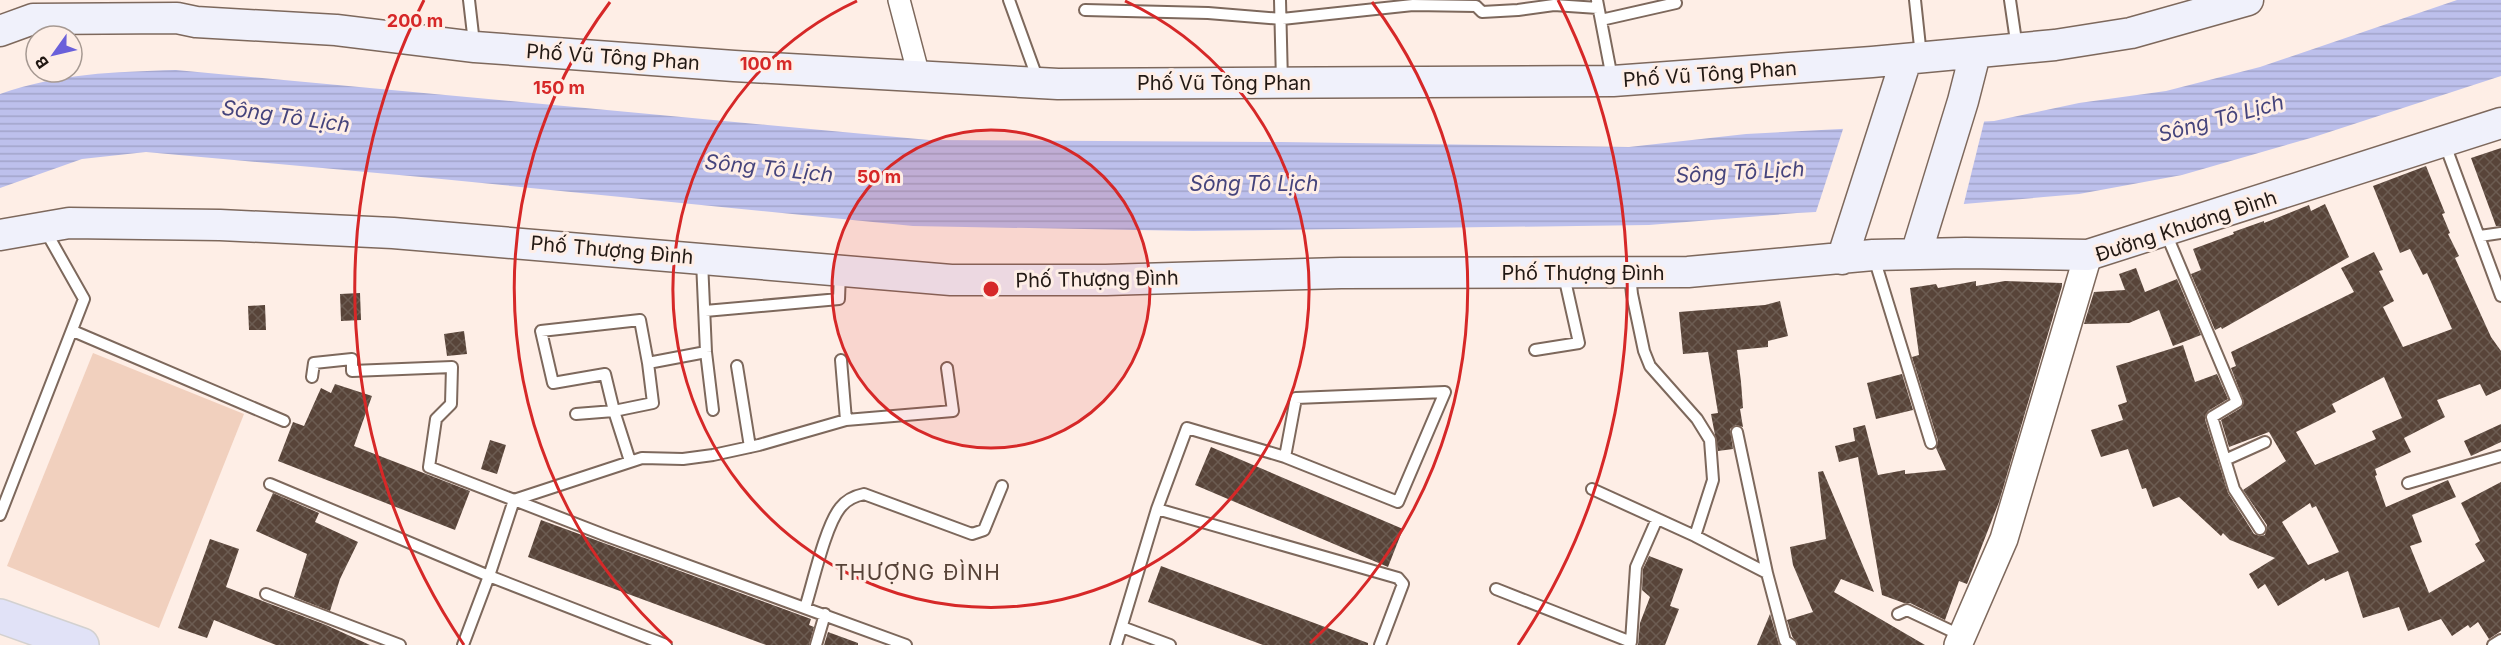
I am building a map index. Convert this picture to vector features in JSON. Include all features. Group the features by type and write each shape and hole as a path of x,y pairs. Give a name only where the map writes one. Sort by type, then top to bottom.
{"main road":[{"name":"Phố Vũ Tông Phan","path":"33,18 179,31 196,22 336,30 475,47 734,66 1039,83 1613,81 1975,54 2131,33 2248,0"},
{"path":"0,31 33,18"},
{"path":"0,46 33,18"},
{"path":"1921,241 1975,54"},
{"path":"1842,259 1893,104 1913,59"},
{"name":"Đường Khương Đình","path":"2088,255 2501,123"},
{"name":"Phố Thượng Đình","path":"0,235 69,223 220,225 381,232 963,280 1106,280 1341,273 1688,272 1873,255 1921,241 2088,255"},
{"path":"0,616 82,645"}],"street":[{"path":"899,0 919,76"},
{"name":"Đường Khương Đình","path":"1960,640 2004,539 2088,255"}],"lane":[{"path":"469,0 475,47"},
{"path":"1009,0 1039,83"},
{"path":"1280,0 1282,83"},
{"path":"1913,59 1915,0"},
{"path":"2010,0 2017,48"},
{"path":"1085,10 1208,13 1282,19 1413,6 1476,6 1482,12 1495,13 1554,5 1599,9 1676,3"},
{"path":"1599,9 1613,81"},
{"path":"2444,142 2501,296"},
{"path":"0,515 84,299 49,237 46,226"},
{"path":"2165,231 2237,402 2212,417 2234,489 2260,529"},
{"path":"2480,236 2501,232"},
{"path":"1873,255 1930,443"},
{"path":"702,257 706,352 713,410"},
{"path":"705,311 839,299 840,271"},
{"path":"1630,273 1634,306 1644,351 1650,366 1697,419 1710,440 1713,480 1695,536"},
{"path":"1535,350 1579,343 1564,274"},
{"path":"576,414 614,411 653,402 640,320 541,331 553,383 605,374 614,411 630,461"},
{"path":"73,331 284,421"},
{"path":"648,363 706,352"},
{"path":"312,377 314,363 352,359 352,371 452,367 451,404 436,419 429,467 906,645"},
{"path":"842,360 846,420"},
{"path":"737,366 750,447"},
{"path":"514,500 642,458 683,459 750,447 846,420 952,411 947,368"},
{"path":"1116,645 1186,428 1286,457 1398,502 1445,392 1296,398 1286,457"},
{"path":"1737,432 1767,573 1785,641 1791,645"},
{"path":"2225,460 2265,442"},
{"path":"2408,483 2501,456"},
{"path":"270,484 489,576 666,645"},
{"path":"805,608 831,525 840,509 849,500 864,494 972,534 984,530 1002,486"},
{"path":"1592,489 1695,536 1767,573"},
{"path":"463,645 514,500"},
{"path":"1158,509 1391,575 1403,584 1380,645"},
{"path":"1496,589 1631,644 1636,567 1657,519"},
{"path":"266,594 400,645"},
{"path":"1898,614 1906,610 1960,640"},
{"path":"816,645 825,614"},
{"path":"1122,627 1170,645"},
{"path":"2493,645 2501,640"}],"shaded area":[{"path":"93,353 244,414 159,628 7,566"}],"water":[{"name":"Sông Tô Lịch","path":"2457,0 2501,0 2501,76 2314,137 2182,175 2079,194 1964,204 1797,213 1649,225 1193,231 913,226 146,152 82,159 0,188 0,94 35,84 84,84 84,75 108,73 176,70 929,140 1629,147 1746,134 1994,121 2079,103 2166,91 2260,67"}],"pier":[{"path":"1985,118 1963,207 1815,215 1844,126"}],"building":[{"path":"2501,148 2501,226 2496,226 2471,158"},
{"path":"2426,166 2445,213 2442,214 2450,233 2448,234 2459,256 2455,258 2491,337 2501,351 2501,389 2486,396 2480,384 2437,400 2445,417 2404,438 2411,452 2375,469 2377,475 2375,476 2386,507 2448,480 2456,497 2412,515 2422,542 2410,546 2429,593 2485,561 2475,544 2480,541 2461,503 2501,482 2501,631 2489,639 2478,622 2470,628 2468,625 2452,636 2441,619 2408,631 2399,607 2363,618 2348,571 2325,581 2324,578 2278,606 2265,584 2258,589 2249,574 2275,558 2230,540 2223,533 2221,536 2179,497 2153,507 2146,488 2142,489 2128,449 2101,457 2091,430 2123,420 2118,405 2127,402 2116,366 2183,345 2195,382 2217,374 2228,399 2208,411 2205,419 2228,493 2254,534 2265,535 2267,525 2243,490 2286,461 2269,432 2229,447 2221,420 2241,408 2244,402 2231,368 2236,366 2231,352 2354,292 2341,268 2374,252 2383,270 2379,271 2394,301 2383,307 2403,347 2452,329 2427,273 2423,275 2410,249 2400,253 2373,186","holes":["2384,377 2402,418 2372,431 2376,439 2315,465 2296,432 2336,412 2332,404","2310,503 2312,508 2316,506 2339,552 2308,565 2282,522"]},
{"path":"2325,204 2349,257 2222,329 2221,327 2215,330 2191,274 2201,270 2193,249 2309,205 2311,211"},
{"path":"2136,268 2145,292 2177,279 2201,335 2173,346 2159,310 2129,323 2084,324 2094,292 2125,290 2119,274"},
{"path":"1976,281 1976,286 2005,281 2062,283 2062,286 1999,502 1967,584 1959,581 1945,620 1910,603 1882,595 1858,457 1839,462 1835,446 1855,441 1853,428 1865,425 1878,475 1905,470 1905,474 1946,470 1936,448 1938,441 1912,357 1919,355 1910,288 1936,284 1938,288"},
{"path":"360,293 361,320 341,321 340,294"},
{"path":"1780,301 1788,336 1768,341 1768,347 1737,350 1743,427 1736,425 1730,429 1733,449 1718,451 1711,414 1718,413 1708,352 1683,354 1679,312 1765,305"},
{"path":"265,305 266,330 249,330 248,306"},
{"path":"464,331 467,354 447,356 444,334"},
{"path":"1902,374 1913,410 1876,419 1867,383"},
{"path":"335,384 372,396 354,446 470,491 455,530 278,461 293,422 304,426 321,388 331,393"},
{"path":"2501,424 2501,442 2471,456 2464,441"},
{"path":"490,440 506,445 497,474 481,469"},
{"path":"1211,447 1403,529 1388,567 1195,485"},
{"path":"1823,471 1874,592 1841,579 1834,592 1925,645 1798,645 1792,636 1787,620 1813,612 1793,565 1790,547 1826,539 1818,472"},
{"path":"273,493 319,513 315,522 358,542 340,579 330,611 294,597 307,554 256,531"},
{"path":"541,520 811,619 809,625 814,627 809,645 766,645 528,557"},
{"path":"210,539 239,549 226,587 326,625 370,645 276,645 214,620 207,638 178,628"},
{"path":"1649,556 1683,569 1670,606 1679,609 1665,645 1638,645 1640,623 1650,597 1642,590 1643,569"},
{"path":"1161,566 1368,643 1368,645 1263,645 1148,602"},
{"path":"1770,614 1779,645 1757,645"},
{"path":"828,632 858,643 858,645 824,645"}],"district":[{"name":"THƯỢNG ĐÌNH","path":"918,572"}]}
